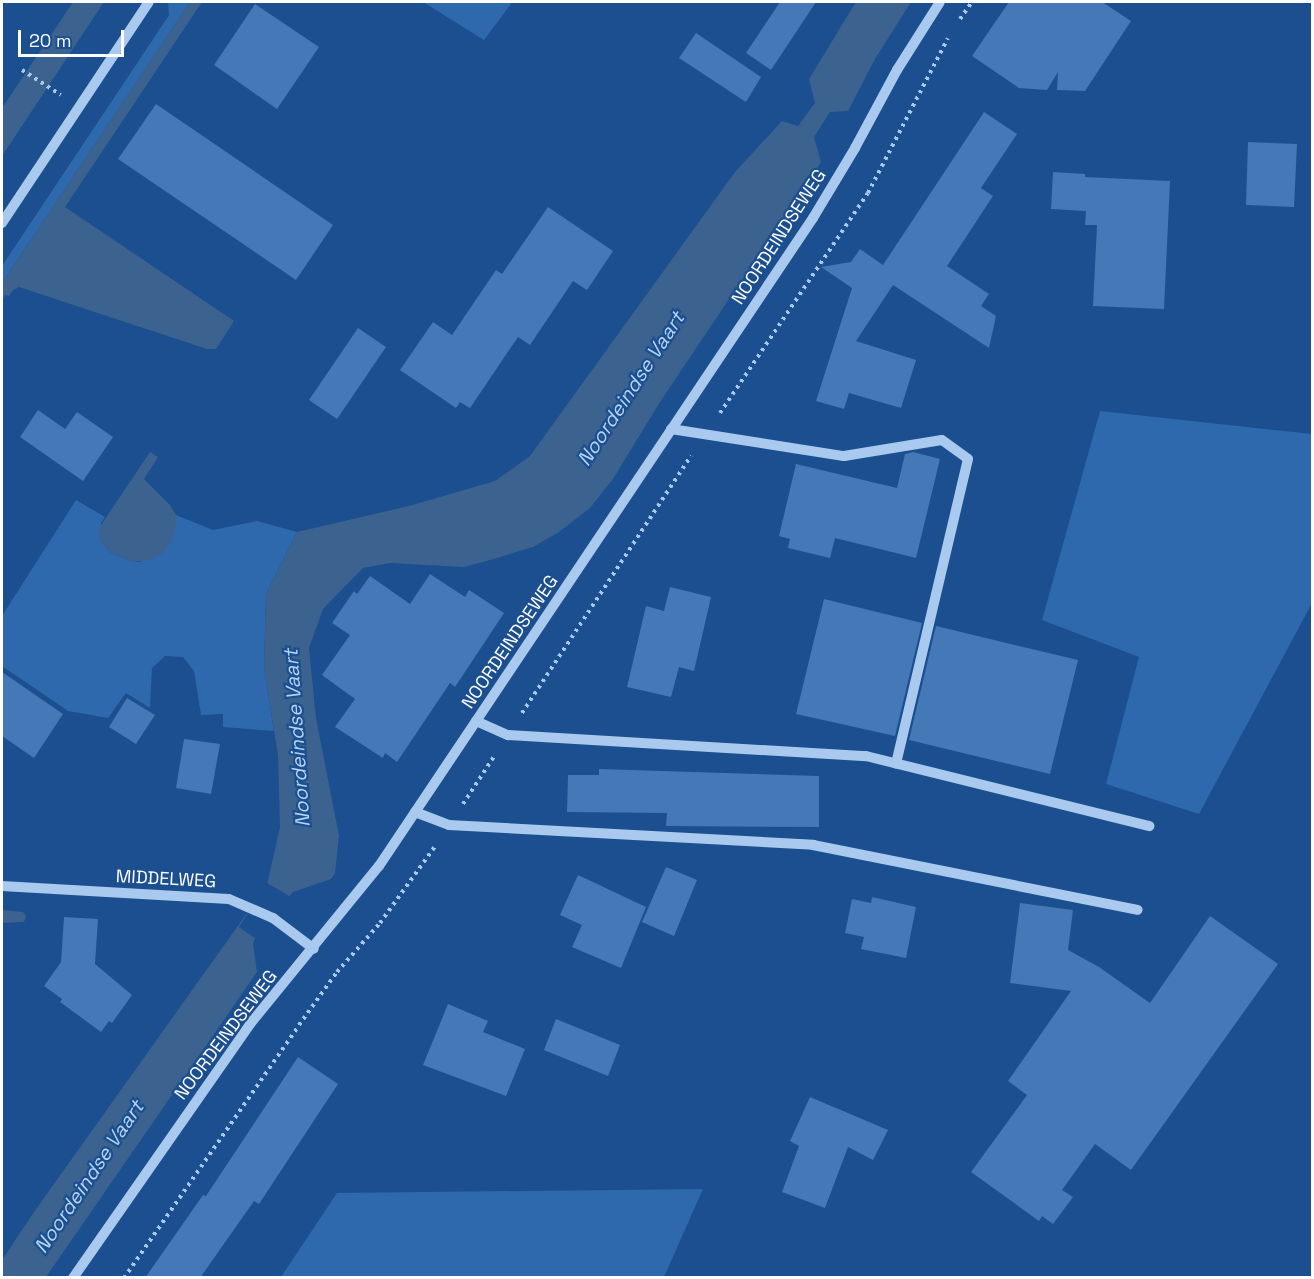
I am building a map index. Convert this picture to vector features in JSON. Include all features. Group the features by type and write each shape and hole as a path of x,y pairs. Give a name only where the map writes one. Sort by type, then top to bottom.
{"street":[{"path":"2,223 149,2"},
{"name":"NOORDEINDSEWEG","path":"73,1278 250,1024 380,866 813,218 855,148 897,70 940,2"},
{"path":"671,429 844,456 942,440 968,459 896,764"},
{"path":"476,722 508,735 866,756 1149,826"},
{"path":"415,812 449,825 813,845 1138,910"},
{"name":"MIDDELWEG","path":"2,886 229,899 273,918 314,949"}],"path":[{"path":"956,26 972,2"},
{"path":"124,1278 337,972 380,923 449,825 868,193 950,34"},
{"path":"22,70 51,88"}],"shaded area":[{"path":"168,2 190,2 2,283 2,266 169,15"},
{"path":"423,2 508,2 511,4 484,40"},
{"path":"1100,411 1312,434 1312,603 1199,814 1106,784 1139,657 1042,620"},
{"path":"76,500 105,517 101,523 100,539 110,552 133,562 140,562 176,525 176,515 213,530 257,521 297,532 266,594 264,668 274,731 223,727 223,714 201,715 194,671 183,657 165,656 152,668 150,708 126,693 108,718 68,711 2,666 2,616"},
{"path":"703,1189 664,1277 281,1277 337,1193"}],"water":[{"path":"73,2 104,2 2,156 2,108"},
{"path":"190,2 202,2 65,207 234,321 216,349 207,349 19,287 9,296 5,295 2,301 2,283"},
{"name":"Noordeindse Vaart","path":"856,2 911,2 875,59 848,111 830,112 814,137 821,162 660,402 613,479 590,508 559,532 533,547 464,567 390,563 363,568 323,609 309,648 316,718 339,836 335,873 331,879 293,892 256,937 253,943 257,972 46,1277 2,1278 2,1260 34,1212 267,885 280,827 278,755 264,668 266,594 297,532 409,506 495,481 530,456 735,172 782,121 798,126 815,103 809,79"},
{"path":"150,452 158,457 144,479 170,505 176,515 176,525 171,542 164,552 151,560 133,562 110,552 100,539 99,528"},
{"path":"2,910 23,912 26,916 24,922 2,923"}],"pier":[{"path":"267,883 291,897 256,939 239,927"}],"building":[{"path":"780,2 816,2 771,70 746,53"},
{"path":"1009,2 1102,2 1131,21 1085,91 1057,90 1058,72 1047,90 1019,88 972,56"},
{"path":"255,4 319,47 277,109 214,65"},
{"path":"696,33 761,77 746,102 679,58"},
{"path":"156,104 333,225 296,280 118,159"},
{"path":"984,112 1017,134 981,188 993,196 947,266 989,294 981,306 996,316 989,348 893,285 856,341 916,360 901,408 849,393 844,409 816,401 852,288 821,267 851,262 860,249 883,265"},
{"path":"1248,142 1297,144 1294,207 1246,205"},
{"path":"1053,172 1085,174 1085,177 1170,181 1164,309 1093,306 1097,225 1085,225 1086,211 1051,209"},
{"path":"548,207 613,251 587,290 573,281 530,345 518,337 470,408 460,402 456,408 400,370 433,322 452,335 496,270 502,274"},
{"path":"358,328 386,347 337,419 309,400"},
{"path":"38,410 65,429 77,412 113,437 83,481 20,437"},
{"path":"913,452 940,459 916,558 835,538 830,558 788,548 790,539 779,536 796,464 897,488 905,454"},
{"path":"430,574 465,597 469,590 504,613 455,687 450,683 397,762 385,753 383,758 335,727 355,699 322,675 350,635 332,623 354,591 357,594 370,576 410,604"},
{"path":"670,587 711,597 694,671 679,667 671,697 627,687 646,606 664,611"},
{"path":"824,599 922,623 895,736 796,714"},
{"path":"936,626 1078,660 1050,774 909,740"},
{"path":"2,672 63,714 34,758 2,736"},
{"path":"127,698 155,715 136,744 109,727"},
{"path":"184,739 220,744 211,794 176,788"},
{"path":"599,769 819,776 819,827 666,826 667,813 567,812 568,775 599,775"},
{"path":"666,867 697,880 674,936 642,922"},
{"path":"578,875 646,907 621,968 572,947 582,925 560,915"},
{"path":"872,897 916,907 906,958 861,949 864,937 845,933 852,899 871,903"},
{"path":"1020,903 1073,910 1068,950 1099,967 1150,1003 1210,916 1278,964 1131,1170 1095,1144 1062,1190 1073,1197 1053,1224 1042,1216 1039,1221 971,1172 1027,1095 1008,1081 1071,991 1010,983"},
{"path":"64,917 98,919 95,964 132,995 112,1023 109,1021 101,1032 60,1002 62,999 44,986 61,962"},
{"path":"448,1004 488,1021 483,1032 525,1049 506,1096 423,1065"},
{"path":"556,1019 620,1045 608,1076 544,1050"},
{"path":"298,1057 338,1084 259,1204 254,1201 200,1278 145,1278 203,1195 206,1196"},
{"path":"810,1097 888,1130 873,1160 848,1147 825,1208 782,1192 799,1146 790,1141"}]}
